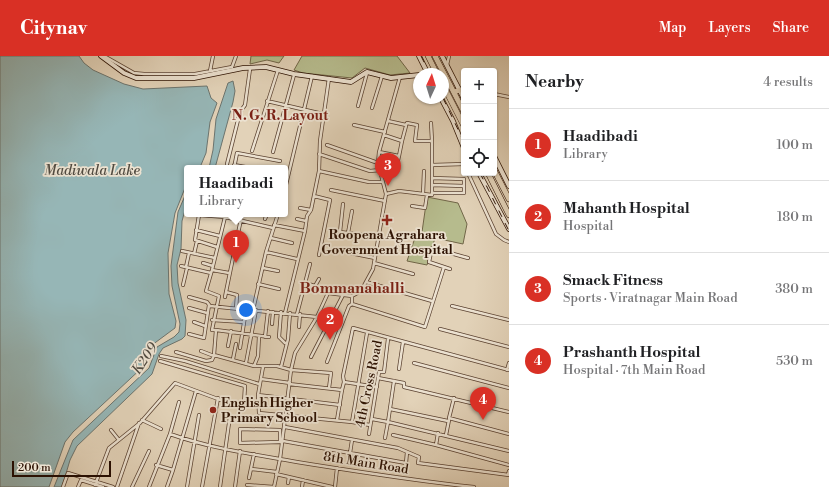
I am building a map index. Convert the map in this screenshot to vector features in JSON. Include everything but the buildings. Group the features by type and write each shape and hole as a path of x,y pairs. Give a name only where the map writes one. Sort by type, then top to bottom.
{"highway":[{"path":"428,56 434,68"},
{"path":"435,56 461,106"},
{"path":"454,92 461,91"},
{"path":"449,97 461,120"},
{"path":"490,176 509,215"},
{"path":"497,176 509,199"}],"main road":[{"path":"102,56 124,73 136,78 194,78 242,68 250,69 266,67 294,74 351,82 367,72 391,78 413,75"},
{"path":"419,56 424,68"},
{"path":"442,56 461,89"},
{"path":"444,104 461,141"},
{"path":"497,162 509,186"},
{"path":"481,176 509,229"}],"street":[{"path":"102,56 134,73 168,76 232,67 236,56"},
{"path":"210,71 214,56"},
{"path":"447,65 449,56"},
{"path":"227,164 240,112 245,105 250,69"},
{"path":"252,151 278,70"},
{"path":"358,106 367,72"},
{"path":"273,152 294,74"},
{"path":"288,176 312,76"},
{"path":"372,108 382,76"},
{"path":"247,485 274,487 283,441 282,437 280,430 239,430 240,443 279,443 282,437 287,416 291,370 295,353 317,317 328,294 352,296 361,291 374,269 386,194 378,163 379,152 400,77"},
{"path":"285,313 305,231 307,216 311,210 319,171 323,114 330,78"},
{"path":"497,95 509,97"},
{"path":"267,101 323,114"},
{"path":"388,121 406,125 407,123 417,125 415,141 432,141"},
{"path":"431,123 432,193"},
{"path":"354,125 385,132"},
{"path":"395,173 406,125"},
{"path":"384,135 402,141"},
{"path":"328,145 378,163"},
{"path":"379,152 399,156"},
{"path":"234,165 237,153 280,161"},
{"path":"319,154 370,171 380,170"},
{"path":"432,165 461,164"},
{"path":"319,171 369,182 383,182"},
{"path":"412,206 425,208 424,171"},
{"path":"469,176 496,234 509,242"},
{"path":"386,194 399,191 432,196 432,193 464,193 464,179 432,178"},
{"path":"432,185 464,186"},
{"path":"331,190 385,201"},
{"path":"314,196 330,200 319,255"},
{"path":"343,204 340,232 379,237"},
{"path":"300,208 311,210"},
{"path":"348,233 352,211"},
{"path":"199,217 194,240 217,247"},
{"path":"225,217 206,291 219,296 212,320 212,330 231,331 267,337 268,311"},
{"path":"228,217 241,221 305,231"},
{"path":"224,297 242,217"},
{"path":"246,363 252,335 258,284 277,217"},
{"path":"297,219 306,221"},
{"path":"196,230 220,236"},
{"path":"271,238 292,243"},
{"path":"194,254 197,241"},
{"path":"450,269 429,262 432,248 468,258"},
{"path":"182,251 215,258"},
{"path":"266,252 297,260"},
{"path":"183,285 189,253"},
{"path":"350,253 375,258"},
{"path":"203,263 212,269"},
{"path":"374,263 413,274"},
{"path":"299,327 298,314 310,264"},
{"path":"181,266 187,268 212,269 229,273"},
{"path":"263,268 278,271"},
{"path":"352,304 425,327 432,301 444,268"},
{"path":"305,283 315,286 319,279"},
{"path":"366,282 432,301"},
{"path":"258,284 279,289"},
{"path":"226,292 237,295 236,309"},
{"path":"311,357 343,295"},
{"path":"326,362 337,332 349,306 352,304 352,296"},
{"path":"189,297 207,302 209,305 216,307 281,312 317,317"},
{"path":"189,334 204,338 209,305"},
{"path":"452,306 509,320"},
{"path":"189,308 208,313"},
{"path":"240,348 246,310"},
{"path":"272,324 273,312"},
{"path":"281,312 279,337 285,343"},
{"path":"281,367 285,343 288,339 290,313"},
{"path":"212,320 244,322"},
{"path":"194,322 205,326"},
{"path":"337,420 344,382 343,376 353,328 388,339 508,370 509,363"},
{"path":"440,329 509,347"},
{"path":"176,352 206,361 212,360 214,355 216,330"},
{"path":"228,346 231,331"},
{"path":"352,422 367,333"},
{"path":"254,366 258,356 259,336"},
{"name":"4th Cross Road","path":"369,434 379,372 384,372 388,339"},
{"path":"399,368 403,342"},
{"path":"233,359 236,344"},
{"path":"201,351 254,366 281,367 291,370 331,373 329,388"},
{"path":"162,356 185,361 259,384"},
{"path":"160,361 245,386 244,403"},
{"path":"414,363 509,388"},
{"path":"263,367 258,395 259,413 337,420 370,425"},
{"path":"378,378 404,383 404,387 509,412"},
{"path":"261,379 342,390"},
{"path":"385,438 394,381"},
{"path":"344,382 376,387"},
{"path":"96,483 109,448 141,422 175,383 226,402 258,404"},
{"path":"167,487 174,470 196,391"},
{"path":"258,395 340,405"},
{"path":"202,487 218,398"},
{"path":"446,435 454,398"},
{"path":"149,487 156,465 170,434 179,402"},
{"path":"390,409 449,419 509,434"},
{"path":"187,487 199,415"},
{"path":"220,487 230,416"},
{"path":"372,419 438,433 509,451"},
{"path":"141,422 161,429"},
{"path":"117,487 141,422"},
{"path":"284,428 398,448 419,457 418,463 509,475 509,471"},
{"path":"111,430 119,440"},
{"path":"436,445 438,433"},
{"name":"8th Main Road","path":"170,434 209,446 280,459 400,479 474,487"},
{"path":"393,435 509,465"},
{"path":"350,453 352,440"},
{"path":"283,441 406,463 407,452"},
{"path":"132,487 149,451"},
{"path":"235,487 240,451"},
{"path":"249,478 254,454"},
{"path":"156,465 174,470"},
{"path":"251,469 276,473 333,487 337,468"},
{"path":"63,487 68,473 103,487"},
{"path":"288,484 289,477"},
{"path":"78,487 81,480 113,487"},
{"path":"302,487 303,480"}],"green space":[{"path":"251,56 284,56 279,63 267,60 250,64"},
{"path":"302,56 397,56 410,73 390,75 365,68 352,78 303,73 294,70"},
{"path":"427,197 458,203 467,224 463,244 435,238 427,265 407,261 417,232 422,232"}],"water":[{"name":"Madiwala Lake","path":"0,56 79,56 84,63 93,70 124,84 143,89 207,86 211,98 217,103 210,122 206,153 201,165 184,165 184,190 175,213 168,253 169,294 176,321 175,328 152,345 145,365 73,432 65,442 49,487 0,487"},
{"path":"233,81 235,91 233,102 216,165 210,165 213,150 216,119 228,83"},
{"path":"184,198 181,249 177,265 178,283 186,320 185,336 163,348 159,354 152,374 77,446 70,460 62,487 54,487 73,440 149,368 157,347 174,337 179,332 180,324 172,286 171,266 178,212"}],"railway":[{"path":"421,56 427,68"},
{"path":"446,104 463,140"},
{"path":"482,176 509,231"}],"place":[{"name":"Smack Fitness","path":"388,186"},
{"name":"Roopena Agrahara Government Hospital","path":"387,220"},
{"name":"Haadibadi","path":"236,263"},
{"name":"Mahanth Hospital","path":"330,340"},
{"name":"English Higher Primary School","path":"213,410"},
{"name":"Prashanth Hospital","path":"483,420"}],"district":[{"name":"N. G. R. Layout","path":"280,116"},
{"name":"Bommanahalli","path":"352,288"}],"water label":[{"name":"K209","path":"145,359"}]}
